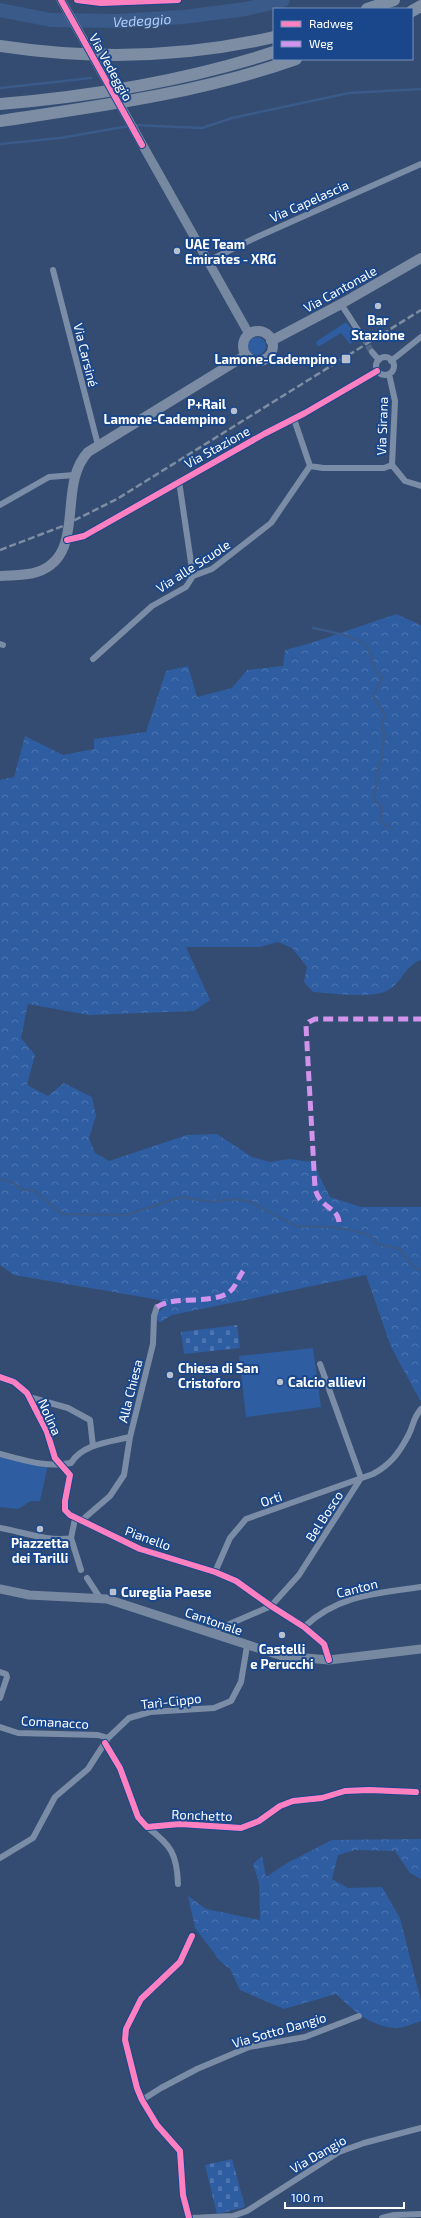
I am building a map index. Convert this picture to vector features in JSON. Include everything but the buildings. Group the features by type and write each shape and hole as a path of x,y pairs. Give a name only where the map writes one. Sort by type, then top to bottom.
{"highway":[{"path":"371,8 394,0"},
{"path":"386,8 402,0"},
{"path":"0,46 74,54 138,55 203,50 273,37"},
{"path":"0,104 60,98 130,88 199,73 273,52"},
{"path":"0,121 64,112 180,92 232,79 293,60"},
{"path":"0,118 64,112"}],"main road":[{"name":"Via Cantonale","path":"271,341 341,304 421,258"},
{"path":"261,332 267,335 271,341 272,351 265,360 252,360 246,356 243,342 249,334 261,332"},
{"path":"0,576 29,574 43,569 56,559 67,540 74,475 84,456 98,445 202,384 246,356"}],"street":[{"name":"Via Vedeggio","path":"61,0 249,334"},
{"path":"77,0 101,3 178,0"},
{"name":"Via Capelascia","path":"208,261 263,234 421,164"},
{"name":"Via Carsiné","path":"53,270 98,445"},
{"path":"341,304 363,338"},
{"path":"391,361 421,337"},
{"path":"372,352 379,360"},
{"path":"384,358 391,361 393,368 389,374 381,374 377,371 376,364 379,360 384,358"},
{"name":"Via Stazione","path":"67,540 84,536 179,481 294,419 377,371"},
{"name":"Via Sirana","path":"389,374 395,401 391,451 392,465 405,481 421,486"},
{"path":"294,419 310,466 324,468 384,468 392,465"},
{"name":"Via alle Scuole","path":"93,659 152,606 186,587 193,576 212,569 271,523 310,466"},
{"path":"0,504 49,477 74,475"},
{"path":"179,481 193,576"},
{"name":"Alla Chiesa","path":"60,1465 71,1463 76,1456 93,1446 130,1437 153,1344 154,1316 157,1307"},
{"path":"320,1364 360,1478"},
{"name":"Nolina","path":"0,1377 20,1385 30,1397 47,1432 54,1458 70,1474 65,1501 65,1510 78,1520"},
{"path":"30,1397 68,1408 90,1420 93,1446"},
{"name":"Orti","path":"215,1572 230,1538 246,1519 386,1468 394,1459 408,1435 413,1418 421,1409"},
{"path":"81,1570 71,1538 78,1520 110,1496 124,1475 130,1437"},
{"path":"0,1454 48,1466 60,1465"},
{"name":"Bel Bosco","path":"209,1633 271,1606 298,1575 360,1478"},
{"name":"Pianello","path":"78,1520 140,1548 215,1572 236,1581 304,1627 324,1644 329,1660"},
{"path":"0,1528 35,1536 42,1535 50,1539 71,1538"},
{"path":"87,1578 100,1598"},
{"name":"Canton","path":"304,1627 320,1613 344,1601 374,1594 421,1587"},
{"name":"Cantonale","path":"0,1589 30,1595 100,1598 282,1656 329,1660 421,1649"},
{"name":"Tarì-Cippo","path":"0,1858 33,1838 55,1797 88,1770 107,1741 129,1718 141,1714 214,1708 231,1701 239,1689 247,1646"},
{"path":"0,1672 6,1674 7,1677 0,1698"},
{"name":"Comanacco","path":"0,1727 18,1732 98,1735 107,1741"},
{"path":"107,1741 120,1768 138,1817 147,1827 161,1837 178,1864 178,1884"},
{"name":"Ronchetto","path":"147,1827 180,1824 241,1828 259,1821 280,1806 293,1801 322,1798 344,1791 369,1790 416,1792"},
{"path":"192,1936 180,1962 141,1999 126,2029 125,2040 137,2088 142,2100 157,2125 180,2151 182,2195 190,2218 234,2217"},
{"name":"Via Sotto Dangio","path":"142,2100 161,2088 197,2070 249,2047 305,2036 359,2016"},
{"name":"Via Dangio","path":"234,2217 247,2211 340,2152 364,2143 421,2128"},
{"path":"382,2218 394,2215 421,2214"}],"green space":[{"path":"346,322 355,333 357,339 350,344 341,333 318,347 316,342"},
{"path":"257,337 263,340 266,346 263,352 257,355 251,352 248,346 251,340"},
{"path":"396,614 421,625 421,960 416,962 408,969 398,982 390,989 375,994 342,994 313,992 304,982 307,967 292,948 278,942 260,947 186,947 210,1000 194,1011 89,1015 28,1004 21,1038 35,1055 27,1085 48,1096 64,1083 92,1097 96,1116 89,1138 95,1153 109,1161 187,1135 217,1134 252,1157 270,1162 289,1159 312,1162 330,1197 361,1207 421,1207 421,1402 391,1347 366,1275 172,1315 159,1322 155,1316 163,1308 160,1300 14,1275 0,1265 0,780 14,777 25,736 63,755 94,749 94,739 146,732 166,671 188,666 197,697 232,688 247,670 283,666 285,650 311,643"},
{"path":"237,1325 240,1348 184,1354 181,1332"},
{"name":"Calcio allievi","path":"313,1348 321,1407 246,1417 239,1356"},
{"path":"0,1454 48,1465 40,1501 31,1501 18,1509 0,1507"},
{"path":"421,1839 421,1879 410,1873 395,1851 355,1850 338,1855 332,1879 348,1888 382,1887 400,1918 421,2001 421,2021 400,2028 379,2025 356,2012 336,1994 284,2009 240,1990 230,1969 221,1962 195,1928 188,1896 206,1909 260,1920 259,1883 253,1864 262,1856 266,1877 287,1863 332,1840"},
{"path":"232,2159 245,2207 217,2214 205,2165"}],"waterway":[{"name":"Vedeggio","path":"0,10 51,20 119,21 183,17 246,9 283,0"},
{"path":"0,88 91,78"},
{"path":"134,125 202,128 232,118 349,93 421,89"},
{"path":"0,144 60,138 129,126"},
{"path":"313,628 351,637 364,644 370,651 373,667 382,678 373,696 385,715 382,724 384,734 382,758 377,772 377,785 374,792 374,799 382,807 381,821 391,829"},
{"path":"0,1179 14,1183 22,1190 34,1190 62,1214 126,1215 181,1197 212,1202 235,1199 251,1202 296,1226 330,1227 351,1230 369,1235 377,1244 400,1249 412,1266 421,1270"}],"tunnel":[{"path":"363,338 372,352"}],"railway":[{"path":"0,550 63,526 117,499 421,310"}],"marked path":[{"path":"339,1222 335,1213 320,1200 315,1188 306,1026 309,1022 315,1019 421,1019"},
{"path":"157,1307 164,1303 173,1301 211,1299 220,1297 231,1291 244,1270"}],"cycle path":[{"path":"61,0 142,145"},
{"path":"77,0 101,3 178,0"},
{"path":"67,540 84,536 264,434 305,413 377,371"},
{"path":"0,1377 14,1382 27,1393 47,1432 55,1458 70,1475 65,1501 65,1510 70,1515 140,1549 215,1572 236,1581 304,1627 324,1644 329,1660"},
{"path":"105,1743 120,1768 138,1817 147,1827 180,1824 241,1828 259,1821 280,1806 293,1801 322,1798 345,1791 369,1790 416,1792"},
{"path":"189,2218 183,2195 180,2151 157,2125 142,2100 137,2088 125,2040 126,2029 141,1999 180,1962 192,1936"}],"place":[{"name":"UAE Team Emirates - XRG","path":"177,251"},
{"name":"Bar Stazione","path":"378,306"},
{"name":"Lamone-Cadempino","path":"346,359"},
{"name":"P+Rail Lamone-Cadempino","path":"234,411"},
{"name":"Chiesa di San Cristoforo","path":"170,1375"},
{"name":"Calcio allievi","path":"280,1382"},
{"name":"Piazzetta dei Tarilli","path":"40,1529"},
{"name":"Cureglia Paese","path":"113,1592"},
{"name":"Castelli e Perucchi","path":"282,1635"}]}
